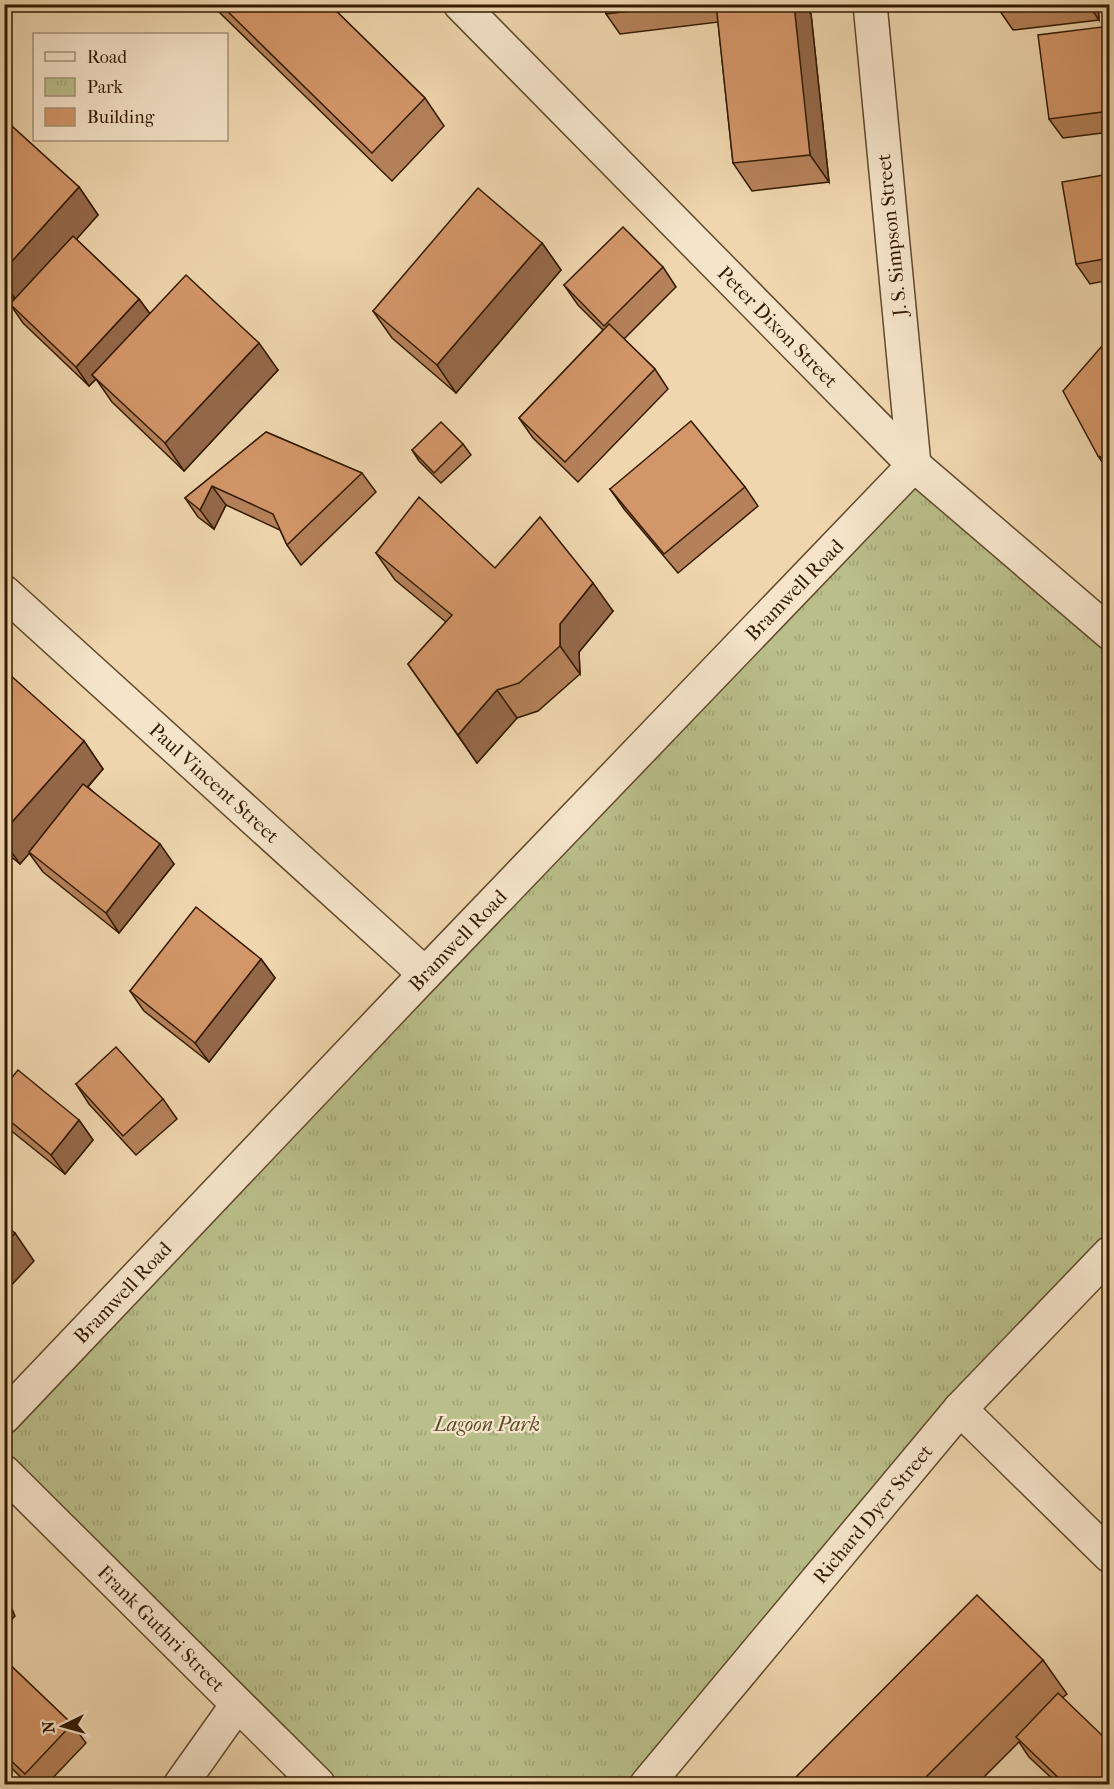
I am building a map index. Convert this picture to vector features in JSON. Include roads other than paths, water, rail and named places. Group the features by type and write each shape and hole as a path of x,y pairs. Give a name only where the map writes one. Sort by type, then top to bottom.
{"street":[{"name":"Peter Dixon Street","path":"460,4 914,465 1110,633"},
{"name":"J. S. Simpson Street","path":"870,4 914,465"},
{"name":"Bramwell Road","path":"4,1417 914,465"},
{"name":"Paul Vincent Street","path":"4,592 425,974"},
{"name":"Richard Dyer Street","path":"647,1785 960,1409 1110,1253"},
{"path":"960,1409 1110,1556"},
{"name":"Frank Guthri Street","path":"4,1472 318,1785"},
{"path":"181,1785 237,1705"}],"park label":[{"name":"Lagoon Park","path":"487,1424"}]}
